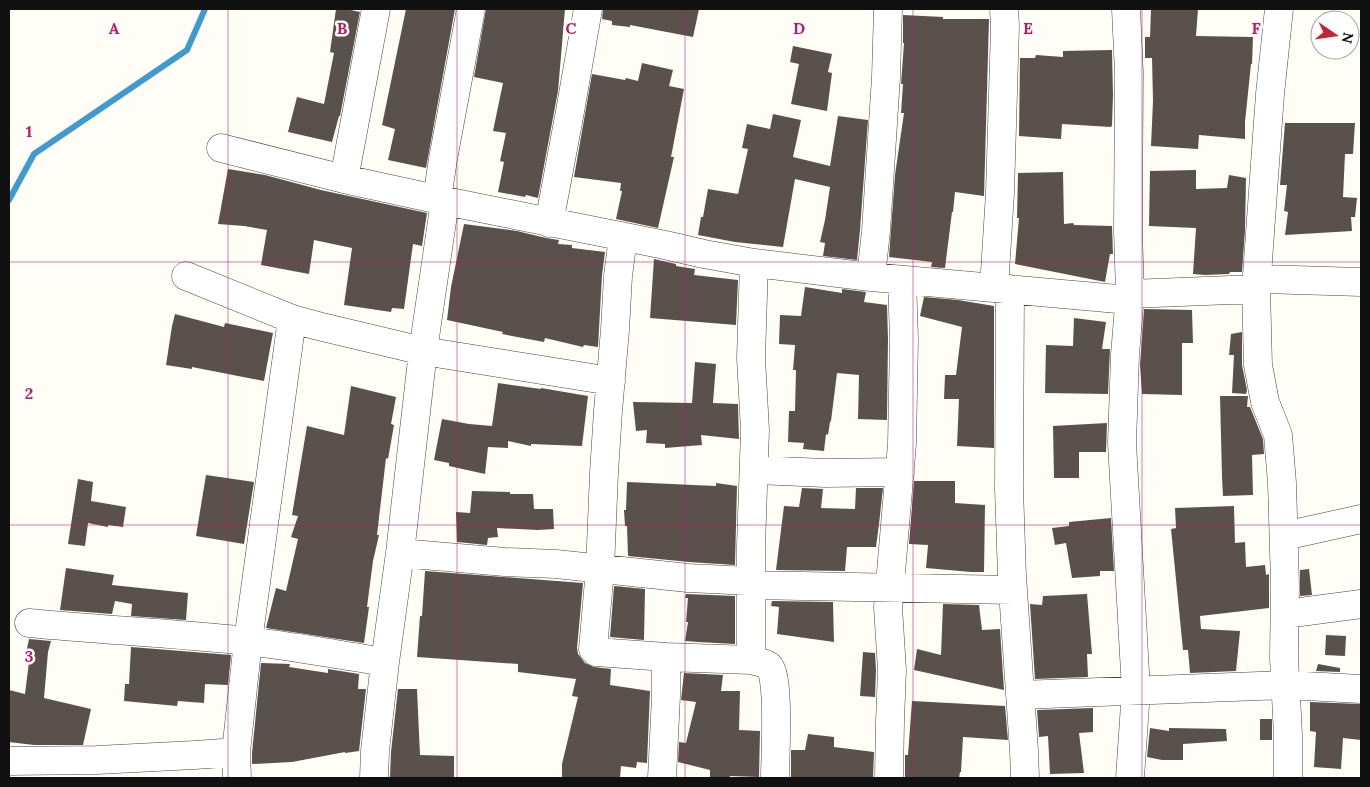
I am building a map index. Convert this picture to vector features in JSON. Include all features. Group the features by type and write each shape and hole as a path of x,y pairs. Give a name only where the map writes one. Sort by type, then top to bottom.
{"street":[{"path":"344,179 376,9"},
{"path":"374,778 375,751 385,662 394,585 400,553 441,200 442,160 471,9"},
{"path":"548,223 588,9"},
{"path":"871,277 876,231 886,77 888,9"},
{"path":"1004,9 1000,193 1002,288 1013,590 1024,778"},
{"path":"1126,9 1129,73 1129,297 1122,443 1136,690 1130,778"},
{"path":"1279,9 1270,94 1257,284 1258,365 1265,402 1278,435 1282,482 1284,658 1293,778"},
{"path":"221,148 344,179 548,223 754,263 871,277 1129,297 1257,284 1361,282"},
{"path":"623,237 618,276 604,473 600,569 593,649 596,652 666,658 751,660 769,666 773,671 776,708 775,778"},
{"path":"751,660 751,546 755,430 751,358 754,263"},
{"path":"186,276 292,319 423,351 611,381"},
{"path":"889,778 892,670 888,607 902,444 904,339 902,280"},
{"path":"9,761 97,760 195,755 236,765 248,641 292,319"},
{"path":"754,470 900,472"},
{"path":"1284,536 1361,519"},
{"path":"400,553 505,562 556,564 752,583 1013,590"},
{"path":"1285,614 1361,604"},
{"path":"29,623 248,641 385,662"},
{"path":"662,778 666,658"},
{"path":"1020,695 1286,685 1361,689"}],"building":[{"path":"336,9 360,12 340,116 332,142 288,132 297,97 324,104 334,53 330,52"},
{"path":"406,9 455,9 426,168 388,160 395,129 382,125"},
{"path":"486,9 565,9 558,91 538,198 498,192 504,162 500,161 506,133 493,131 503,83 474,77"},
{"path":"603,9 699,9 693,37 630,25 630,27 612,25 612,21 602,19"},
{"path":"1151,9 1198,9 1196,36 1253,37 1245,139 1199,135 1198,149 1151,146 1152,58 1145,58 1145,37 1150,37"},
{"path":"903,15 943,17 943,19 989,19 984,196 955,192 945,268 931,267 932,262 889,257 895,175 904,113 901,113 904,43"},
{"path":"793,46 832,54 828,72 832,73 827,111 791,104 799,64 790,62"},
{"path":"1112,50 1113,95 1111,127 1062,124 1061,139 1019,136 1020,58 1035,58 1036,55 1063,57 1063,51"},
{"path":"642,63 673,70 669,86 684,89 671,157 674,157 658,228 616,219 622,191 620,191 621,183 574,177 592,74 638,81"},
{"path":"773,114 801,120 793,157 830,166 838,116 868,120 857,260 823,256 825,243 820,242 830,187 795,179 783,247 735,242 698,235 708,189 738,194 748,149 742,148 747,124 770,129"},
{"path":"1285,123 1355,123 1353,154 1345,154 1343,197 1357,198 1355,217 1351,217 1352,231 1285,235 1288,212 1284,211 1287,185 1280,185"},
{"path":"228,169 265,175 321,190 427,213 422,246 413,244 404,309 392,308 391,312 344,305 352,248 314,240 309,274 261,265 267,230 218,224"},
{"path":"1196,170 1196,189 1227,188 1229,175 1246,178 1242,272 1193,274 1196,228 1149,226 1150,171"},
{"path":"1063,172 1064,224 1112,226 1113,254 1110,254 1105,282 1015,264 1019,218 1017,218 1018,173"},
{"path":"464,224 517,231 559,240 558,244 572,245 572,248 605,252 598,347 584,345 583,347 545,338 544,342 447,320 451,287"},
{"path":"654,259 676,264 676,266 695,269 694,275 738,280 736,325 650,318"},
{"path":"805,287 842,293 842,289 866,292 864,302 887,305 887,420 858,419 859,375 837,373 831,421 828,435 826,434 824,451 803,449 804,443 788,442 789,411 795,411 796,370 793,370 795,345 779,344 780,315 801,316"},
{"path":"924,297 994,306 994,448 957,446 959,399 944,399 945,375 956,375 962,327 920,316"},
{"path":"1144,309 1192,310 1193,343 1182,343 1182,395 1142,394 1140,365"},
{"path":"175,314 224,327 225,323 273,333 264,381 192,367 192,369 166,365"},
{"path":"1074,318 1106,322 1102,349 1110,349 1108,394 1045,393 1046,345 1073,346"},
{"path":"1242,332 1242,365 1247,390 1246,394 1232,393 1234,355 1229,355 1231,334"},
{"path":"695,362 716,364 713,403 738,404 739,439 701,435 702,445 665,448 665,444 646,443 647,430 636,431 633,402 692,403"},
{"path":"498,383 588,396 582,446 531,444 531,446 508,441 508,448 488,447 485,474 449,466 449,463 434,460 442,419 492,426"},
{"path":"351,386 396,397 391,424 394,425 388,459 386,458 377,535 379,535 373,561 364,643 266,628 276,588 286,591 298,539 291,537 298,516 292,515 307,426 344,435"},
{"path":"1220,396 1248,396 1247,407 1250,407 1263,439 1264,454 1252,455 1253,495 1223,496"},
{"path":"1107,423 1106,452 1079,452 1079,478 1054,478 1053,426"},
{"path":"206,475 254,482 244,544 196,536"},
{"path":"78,479 93,482 91,501 126,507 123,527 108,525 108,527 88,523 85,546 68,544"},
{"path":"914,481 955,481 955,503 985,505 984,572 926,568 928,545 909,544"},
{"path":"627,482 716,486 716,483 737,486 735,565 628,556 627,526 625,526 624,510 626,510"},
{"path":"802,488 823,489 821,508 855,509 856,488 883,488 876,547 847,547 845,571 776,570 784,506 799,507"},
{"path":"472,491 533,494 534,509 553,509 554,529 497,528 498,537 488,538 487,545 457,542 456,512 470,513"},
{"path":"1234,506 1235,543 1245,542 1246,567 1265,565 1266,575 1269,574 1269,608 1200,616 1201,629 1240,631 1236,671 1190,673 1188,650 1183,650 1171,529 1176,528 1175,508"},
{"path":"1111,518 1114,571 1100,571 1100,576 1072,578 1066,543 1055,545 1052,528 1069,526 1069,522"},
{"path":"66,568 114,575 112,585 188,593 186,620 131,616 132,604 115,601 112,614 60,610"},
{"path":"1309,569 1312,595 1300,596 1300,570"},
{"path":"425,571 583,583 578,654 585,663 594,667 611,669 610,685 650,691 647,763 637,762 636,768 621,766 620,778 562,778 562,764 578,697 572,696 576,679 518,672 518,664 417,657"},
{"path":"614,586 645,589 644,640 610,637"},
{"path":"686,594 735,596 735,644 685,641 688,622 686,622 688,598 685,598"},
{"path":"1087,594 1092,654 1087,654 1088,677 1035,679 1030,604 1042,605 1043,596"},
{"path":"772,601 833,602 834,642 777,634 779,607 771,606"},
{"path":"943,604 979,605 982,630 1000,629 1004,690 914,670 917,649 941,655"},
{"path":"1326,635 1346,636 1345,656 1325,655"},
{"path":"29,639 51,641 48,652 44,698 91,709 83,745 34,745 9,742 9,690 25,694 30,654 26,653"},
{"path":"131,647 231,655 228,685 205,684 204,703 178,701 177,706 124,701 125,684 129,684"},
{"path":"863,652 875,653 875,697 860,696"},
{"path":"261,663 290,664 289,667 328,673 328,669 359,674 358,689 366,689 359,751 292,762 252,764"},
{"path":"1318,664 1340,668 1340,672 1316,671"},
{"path":"684,673 723,675 721,691 740,691 739,730 760,731 759,777 730,776 730,778 710,778 710,770 678,762 679,742 686,743 696,702 681,700"},
{"path":"398,689 417,689 420,755 454,756 454,778 390,778"},
{"path":"912,701 1005,706 1008,740 963,737 959,778 905,778 905,755 908,755"},
{"path":"1310,702 1361,704 1361,740 1343,738 1341,769 1314,767 1316,732 1310,731"},
{"path":"1093,708 1093,732 1079,733 1084,773 1050,774 1048,736 1039,737 1037,710"},
{"path":"1260,719 1272,719 1272,740 1260,740"},
{"path":"1150,728 1169,731 1169,728 1226,729 1227,741 1183,744 1183,760 1162,760 1147,757"},
{"path":"808,734 834,737 834,747 874,752 873,778 791,778 791,750 805,750"}],"waterway":[{"path":"9,200 34,154 187,50 205,9"}]}
